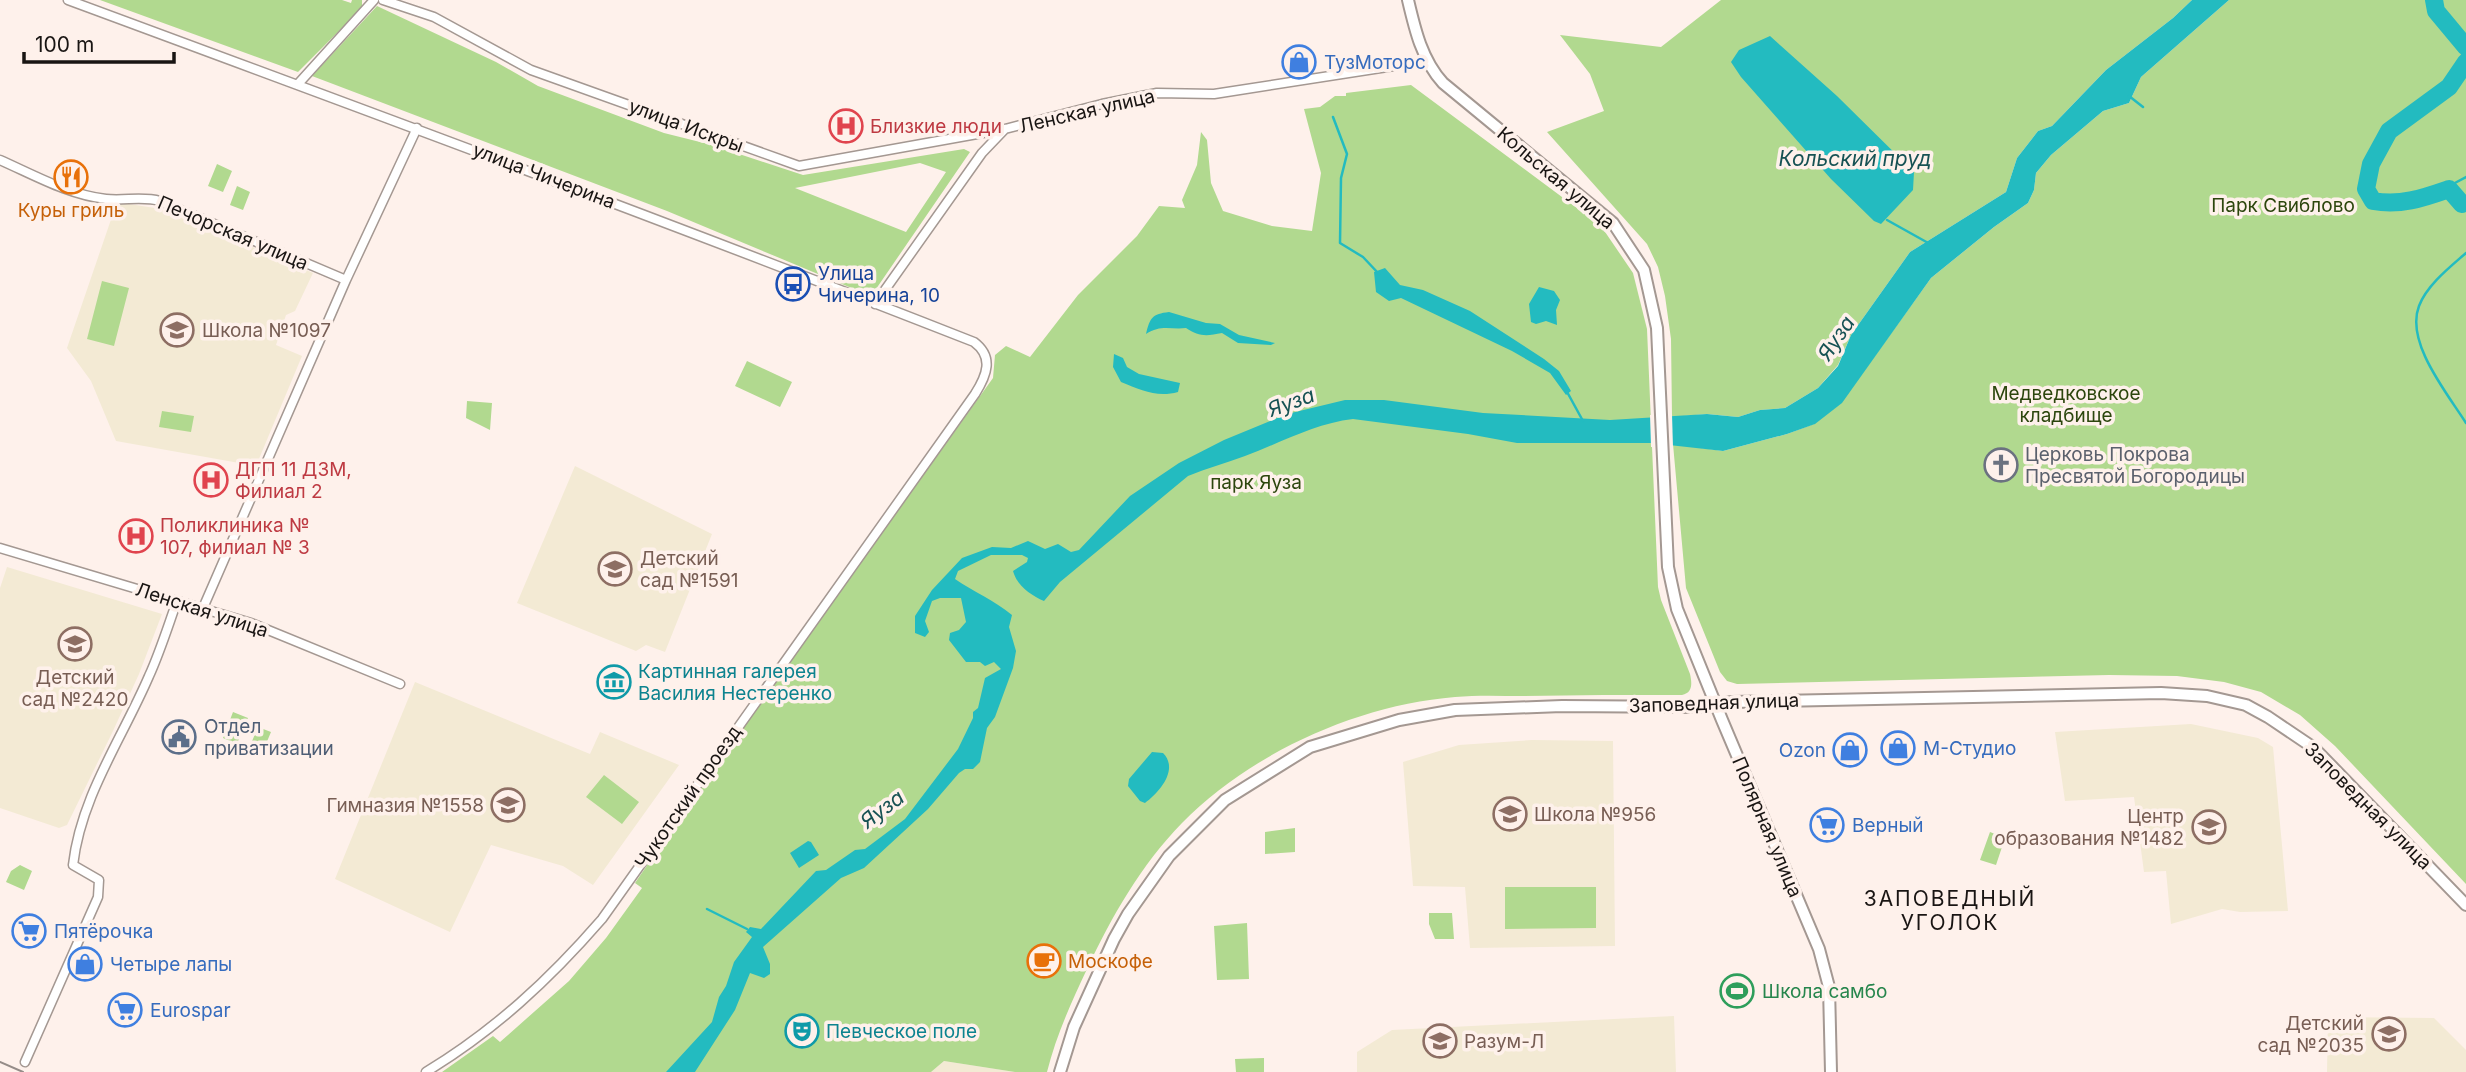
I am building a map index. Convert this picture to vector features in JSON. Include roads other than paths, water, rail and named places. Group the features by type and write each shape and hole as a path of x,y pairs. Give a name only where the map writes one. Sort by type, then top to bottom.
{"street":[{"name":"улица Чичерина","path":"68,0 417,128 974,342 986,356 988,365 983,382"},
{"path":"298,84 374,0"},
{"name":"улица Искры","path":"383,0 434,17 531,70 799,166 1004,129"},
{"name":"Кольская улица","path":"1408,0 1426,61 1443,83 1613,223 1644,270 1653,300 1657,328 1662,464 1668,567 1672,588"},
{"name":"Ленская улица","path":"875,304 982,153 1004,129 1157,93 1214,93 1426,61"},
{"path":"203,608 346,280 417,128"},
{"name":"Печорская улица","path":"0,160 77,194 108,199 150,198 160,201 346,280"},
{"name":"Чукотский проезд","path":"426,1072 467,1046 512,1011 566,961 602,919 983,382"},
{"name":"Ленская улица","path":"0,548 203,608 400,684"},
{"name":"Полярная улица","path":"1672,588 1677,609 1715,704 1822,958 1829,988 1830,1072"},
{"path":"25,1062 98,897 99,880 73,864 76,839 84,811 149,677 177,601"},
{"name":"Заповедная улица","path":"1060,1072 1074,1027 1128,914 1169,856 1225,800 1310,747 1399,720 1455,710 1698,707 1732,702 2010,695 2161,693 2207,696 2246,705 2314,748 2466,905"}],"water":[{"path":"2192,0 2229,0 2141,77 2129,103 2103,111 2051,155 2036,173 2034,190 2028,203 1931,278 1842,403 1815,424 1723,451 1651,443 1517,443 1353,419 1339,421 1188,476 1060,582 1044,601 1025,589 1015,576 1013,571 1027,562 1028,558 1022,555 991,555 958,571 955,579 1012,615 1009,627 1016,651 1013,668 995,717 987,728 980,762 973,769 965,769 959,773 928,809 864,868 841,878 763,947 770,964 770,974 764,978 750,973 735,1010 695,1072 666,1072 712,1022 734,962 752,937 746,932 750,927 761,929 816,871 826,870 855,850 865,849 905,819 958,749 973,718 973,712 978,708 985,678 1001,669 994,662 985,666 980,662 966,662 949,640 950,633 959,630 966,622 961,598 940,598 932,601 925,621 929,632 925,637 915,633 915,616 932,590 962,558 992,547 1011,548 1028,541 1045,549 1058,544 1071,552 1079,550 1130,496 1179,463 1224,440 1287,414 1345,400 1384,400 1483,413 1610,420 1707,414 1738,417 1760,410 1785,408 1818,388 1838,366 1851,335 1910,252 2006,192 2017,158 2038,131 2052,126 2106,70"},
{"name":"Кольский пруд","path":"1770,36 1837,96 1914,172 1913,190 1881,224 1874,221 1831,179 1741,77 1731,62 1739,50"},
{"path":"1385,268 1400,285 1423,290 1470,311 1544,359 1559,371 1571,391 1566,395 1550,373 1512,351 1401,298 1389,301 1376,292 1374,272"},
{"path":"1539,287 1554,291 1560,300 1556,310 1557,325 1546,321 1536,324 1531,322 1529,304"},
{"path":"1169,312 1206,323 1220,324 1239,335 1275,343 1238,343 1222,333 1203,335 1186,328 1161,328 1146,334 1153,318"},
{"path":"1114,354 1123,358 1127,367 1139,374 1180,383 1178,392 1156,394 1121,382 1113,367"},
{"path":"1152,752 1163,753 1169,766 1162,787 1145,803 1140,801 1128,786 1129,779"},
{"path":"808,841 819,855 799,868 790,853"}],"waterway":[{"path":"2434,0 2436,11 2466,47"},
{"path":"2462,204 2449,189 2402,202 2373,201 2366,189 2371,164 2389,131 2449,87 2466,62"},
{"path":"2129,96 2143,107"},
{"path":"1333,117 1347,154 1341,178 1340,243 1363,257 1379,274"},
{"path":"2449,189 2466,177"},
{"path":"1887,220 1930,244"},
{"path":"2466,253 2427,291 2419,306 2416,320 2418,335 2430,367 2466,423"},
{"path":"1566,390 1583,421"},
{"path":"707,909 747,929"}],"tram line":[{"path":"0,1062 23,1072"}],"place":[{"name":"ТузМоторс","path":"1299,62"},
{"name":"Близкие люди","path":"846,126"},
{"name":"Куры гриль","path":"71,177"},
{"name":"Улица Чичерина, 10","path":"793,284"},
{"name":"Школа №1097","path":"177,330"},
{"name":"Церковь Покрова Пресвятой Богородицы","path":"2001,465"},
{"name":"ДГП 11 ДЗМ, Филиал 2","path":"211,480"},
{"name":"Поликлиника № 107, филиал № 3","path":"136,536"},
{"name":"Детский сад №1591","path":"615,569"},
{"name":"Детский сад №2420","path":"75,644"},
{"name":"Картинная галерея Василия Нестеренко","path":"614,682"},
{"name":"Отдел приватизации","path":"179,737"},
{"name":"М-Студио","path":"1898,748"},
{"name":"Ozon","path":"1850,750"},
{"name":"Гимназия №1558","path":"508,805"},
{"name":"Школа №956","path":"1510,814"},
{"name":"Верный","path":"1827,825"},
{"name":"Центр образования №1482","path":"2209,827"},
{"name":"Пятёрочка","path":"29,931"},
{"name":"Москофе","path":"1044,961"},
{"name":"Четыре лапы","path":"85,964"},
{"name":"Школа самбо","path":"1737,991"},
{"name":"Eurospar","path":"125,1010"},
{"name":"Певческое поле","path":"802,1031"},
{"name":"Детский сад №2035","path":"2389,1034"},
{"name":"Разум-Л","path":"1440,1041"}],"district":[{"name":"ЗАПОВЕДНЫЙ УГОЛОК","path":"1950,910"}],"park label":[{"name":"Парк Свиблово","path":"2283,205"},
{"name":"Медведковское кладбище","path":"2066,404"},
{"name":"парк Яуза","path":"1256,482"}],"water label":[{"name":"Яуза","path":"1836,338"},
{"name":"Яуза","path":"1291,402"},
{"name":"Яуза","path":"882,809"}]}
